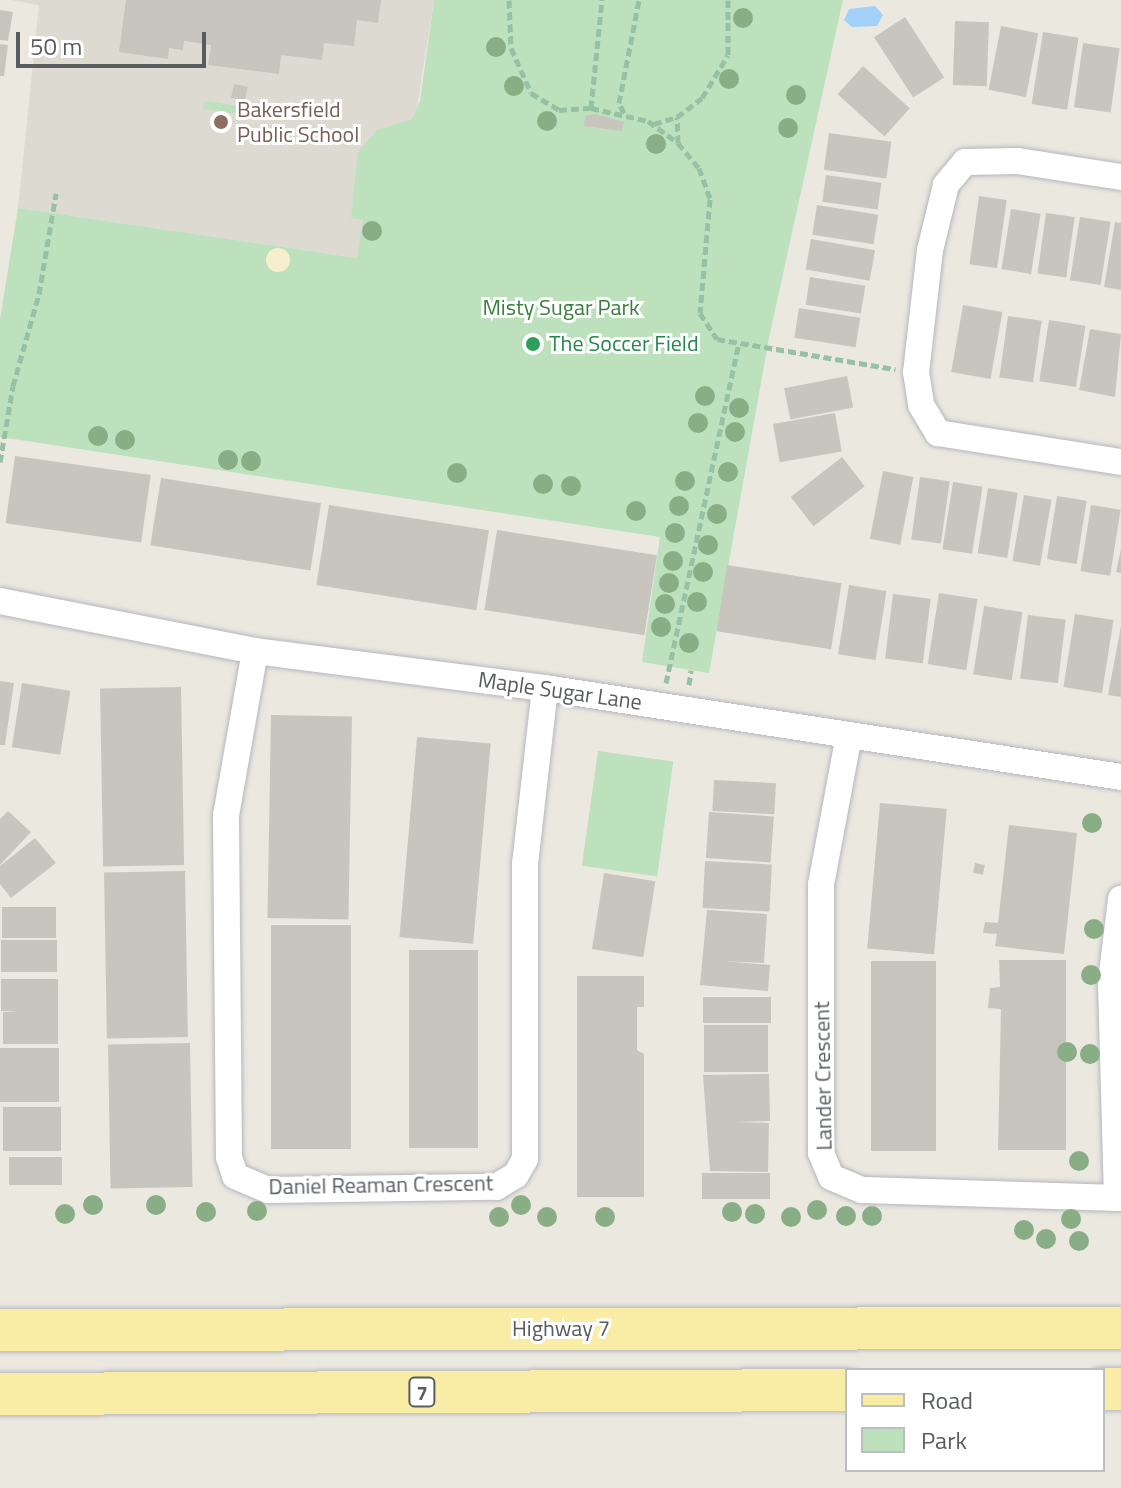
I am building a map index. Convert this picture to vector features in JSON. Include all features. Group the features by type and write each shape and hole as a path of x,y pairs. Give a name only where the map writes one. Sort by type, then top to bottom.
{"main road":[{"name":"Highway 7","path":"0,1330 1121,1328"},
{"name":"7","path":"0,1394 845,1390"}],"street":[{"path":"1121,177 1018,161 965,162 946,185 930,250 916,372 921,405 938,433 1121,462"},
{"name":"Maple Sugar Lane","path":"0,601 255,651 545,688 1121,777"},
{"name":"Daniel Reaman Crescent","path":"255,651 226,815 229,1157 235,1176 268,1190 496,1187 516,1175 525,1159 524,866 545,688"},
{"name":"Lander Crescent","path":"849,735 821,885 821,1153 831,1177 862,1190 1119,1198 1111,981 1121,899"}],"path":[{"path":"509,0 511,48 531,93 559,110 591,108 624,114 653,124 678,143 699,168 710,199 700,313 717,339 916,372"},
{"path":"591,108 602,0"},
{"path":"624,114 619,103 639,0"},
{"path":"653,124 677,117 702,98 728,55 728,0"},
{"path":"677,117 678,143"},
{"path":"0,462 13,386 39,294 56,193"},
{"path":"666,683 739,343"},
{"path":"689,686 691,670"}],"shaded area":[{"name":"Bakersfield Public School","path":"11,0 434,0 410,151 351,217 363,219 358,258 18,208 39,5"}],"green space":[{"name":"Misty Sugar Park","path":"434,0 843,0 769,338 709,673 642,662 660,537 0,437 0,319 18,208 357,258 363,220 351,218 358,152 377,130 412,119 420,101"},
{"path":"204,101 272,111 271,119 203,109"},
{"path":"598,751 673,762 657,876 582,866"}],"sand":[{"path":"273,248 283,248 290,255 290,265 283,272 273,272 266,265 266,255"}],"water":[{"path":"875,6 883,15 877,26 852,27 844,20 849,9"}],"building":[{"path":"126,0 381,0 378,23 357,20 354,46 324,43 322,60 281,55 279,74 208,65 211,45 184,41 183,50 169,48 168,59 119,52"},
{"path":"0,10 13,12 8,41 0,40"},
{"path":"905,17 944,77 913,98 874,37"},
{"path":"955,21 989,22 987,86 953,85"},
{"path":"1001,26 1038,33 1026,97 989,90"},
{"path":"1043,32 1079,38 1067,110 1032,104"},
{"path":"1083,43 1120,48 1111,113 1074,107"},
{"path":"0,44 8,45 4,76 0,76"},
{"path":"863,66 910,108 884,136 838,94"},
{"path":"234,84 248,87 245,101 231,98"},
{"path":"595,114 624,122 622,131 584,126 585,116"},
{"path":"829,133 891,142 886,178 824,170"},
{"path":"826,175 881,183 878,210 822,202"},
{"path":"979,196 1007,200 997,268 969,264"},
{"path":"817,205 878,215 874,244 812,235"},
{"path":"1011,209 1041,214 1031,274 1001,269"},
{"path":"1046,213 1075,217 1066,277 1038,273"},
{"path":"1080,217 1111,222 1101,285 1070,280"},
{"path":"1115,222 1121,223 1121,290 1104,287"},
{"path":"811,239 875,250 870,281 806,270"},
{"path":"810,277 865,286 861,313 806,305"},
{"path":"963,305 1002,312 991,379 951,372"},
{"path":"799,308 860,318 856,347 794,338"},
{"path":"1008,316 1042,321 1033,382 999,377"},
{"path":"1049,320 1086,326 1076,387 1039,381"},
{"path":"1090,329 1121,334 1115,397 1079,390"},
{"path":"847,376 853,407 790,420 784,388"},
{"path":"835,413 842,451 780,462 773,424"},
{"path":"15,456 151,475 141,542 6,523"},
{"path":"842,457 865,486 814,526 791,497"},
{"path":"883,471 913,477 900,545 870,539"},
{"path":"920,477 950,481 941,544 911,539"},
{"path":"161,478 321,503 310,571 150,545"},
{"path":"953,482 983,487 972,554 942,549"},
{"path":"988,488 1018,493 1007,558 978,553"},
{"path":"1024,495 1052,500 1040,566 1012,561"},
{"path":"1057,496 1087,501 1077,564 1047,559"},
{"path":"329,505 489,530 476,610 316,585"},
{"path":"1091,505 1121,510 1110,576 1081,571"},
{"path":"497,530 657,555 644,635 484,610"},
{"path":"1121,549 1121,573 1116,572"},
{"path":"727,565 842,583 831,649 717,631"},
{"path":"849,585 887,591 876,660 838,654"},
{"path":"939,593 978,599 966,670 928,664"},
{"path":"893,594 931,599 923,663 885,659"},
{"path":"984,606 1023,612 1012,680 973,674"},
{"path":"1075,614 1114,620 1102,693 1063,687"},
{"path":"1028,615 1066,620 1058,683 1020,679"},
{"path":"1121,626 1121,697 1108,695"},
{"path":"0,681 14,683 5,745 0,745"},
{"path":"22,683 70,691 60,755 12,747"},
{"path":"181,687 184,865 103,866 100,688"},
{"path":"271,715 352,716 348,919 267,918"},
{"path":"417,737 491,743 473,944 399,937"},
{"path":"714,780 776,783 774,814 712,811"},
{"path":"880,803 947,809 934,954 867,948"},
{"path":"8,811 31,832 0,865 0,819"},
{"path":"709,812 774,817 771,862 706,858"},
{"path":"1009,825 1077,833 1064,954 995,946 997,934 983,933 985,922 998,923"},
{"path":"35,838 56,863 11,898 0,884 0,866"},
{"path":"705,861 772,865 769,911 703,908"},
{"path":"975,863 985,865 983,875 973,873"},
{"path":"185,871 188,1037 107,1038 104,872"},
{"path":"604,873 655,881 643,957 592,949"},
{"path":"2,907 56,907 56,938 2,938"},
{"path":"707,910 767,914 764,963 723,961 770,965 768,991 700,985"},
{"path":"271,925 351,925 351,1149 271,1149"},
{"path":"1,940 57,940 57,972 1,972"},
{"path":"409,950 478,950 478,1148 409,1148"},
{"path":"999,960 1066,960 1066,1150 998,1150 1001,1009 988,1008 990,988 1000,987"},
{"path":"871,961 936,961 936,1151 871,1151"},
{"path":"577,976 644,976 644,1007 637,1007 637,1050 644,1054 644,1197 577,1197"},
{"path":"1,979 58,979 58,1044 3,1044 3,1012 18,1011 1,1011"},
{"path":"703,997 771,997 771,1023 703,1023"},
{"path":"704,1025 768,1025 768,1072 704,1072"},
{"path":"190,1043 193,1187 111,1188 108,1044"},
{"path":"0,1048 59,1048 59,1102 0,1102"},
{"path":"769,1074 770,1121 734,1122 769,1123 768,1172 710,1171 703,1075"},
{"path":"3,1107 61,1107 61,1151 3,1151"},
{"path":"9,1157 62,1157 62,1185 9,1185"},
{"path":"702,1173 770,1173 770,1199 702,1199"}],"place":[{"name":"Bakersfield Public School","path":"221,122"},
{"name":"The Soccer Field","path":"533,344"}]}
